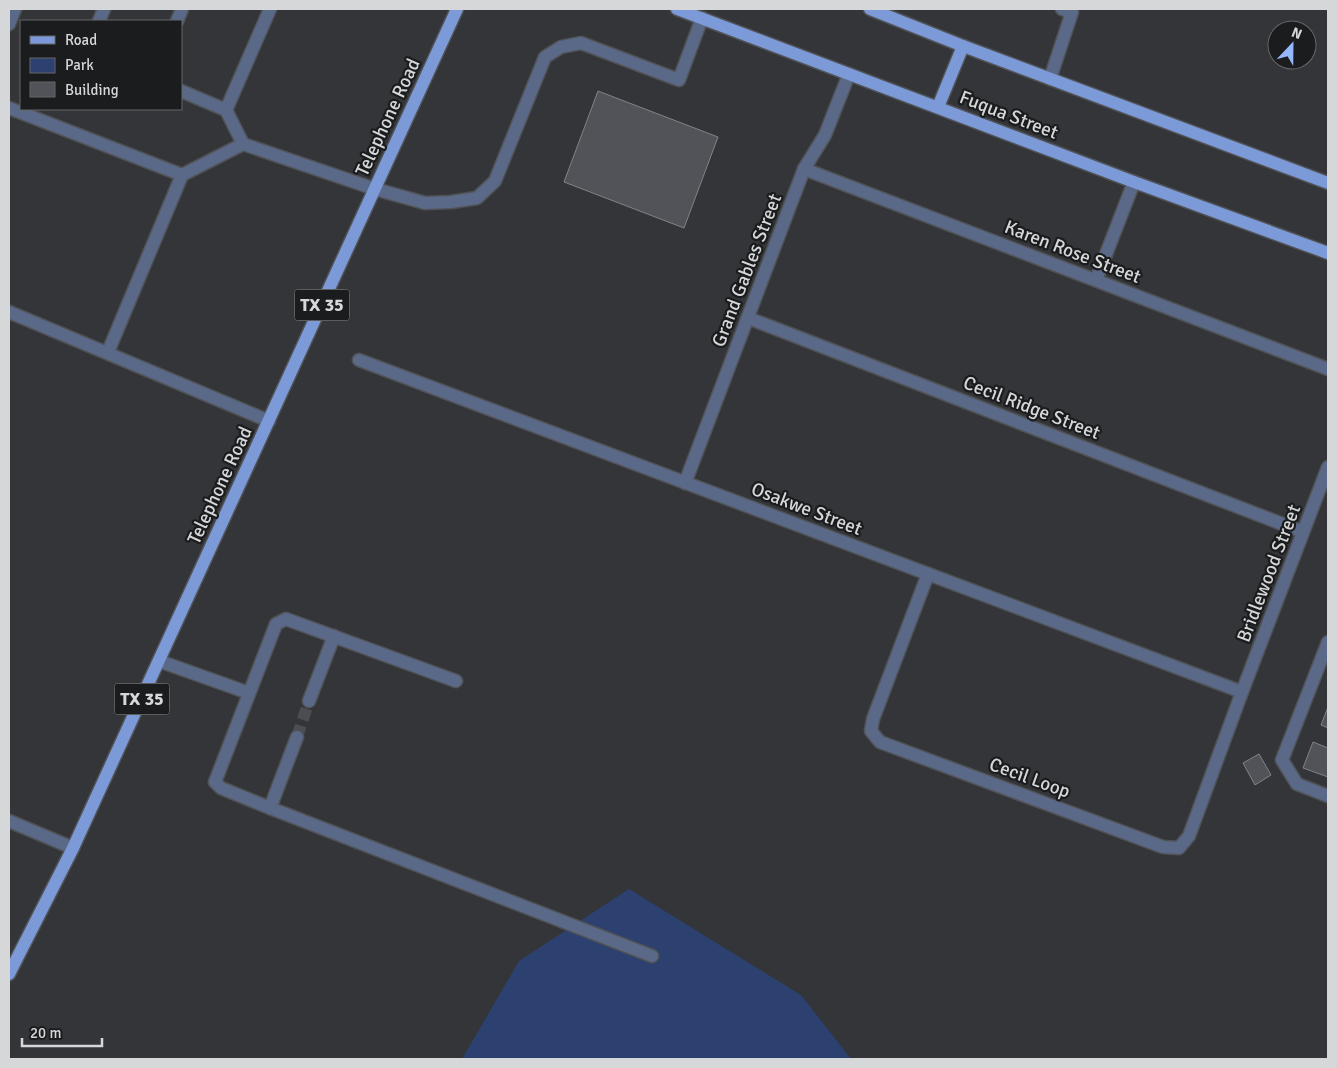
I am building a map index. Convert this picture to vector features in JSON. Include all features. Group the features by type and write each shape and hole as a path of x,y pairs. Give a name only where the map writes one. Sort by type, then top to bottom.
{"main road":[{"name":"Telephone Road","path":"9,974 74,848 457,9"},
{"name":"Fuqua Street","path":"677,9 1134,182 1328,253"},
{"path":"870,9 962,46 1328,183"},
{"path":"938,107 962,46"}],"street":[{"path":"9,24 15,9"},
{"path":"226,110 270,9"},
{"path":"1050,79 1069,10"},
{"path":"182,91 226,110 243,144 375,189 425,203 452,202 477,198 495,181 545,57 561,47 581,43 679,80 702,18"},
{"name":"Grand Gables Street","path":"685,482 804,169 825,134 849,74"},
{"path":"9,108 182,175"},
{"path":"108,352 182,175 243,144"},
{"name":"Karen Rose Street","path":"804,169 1096,280 1327,363"},
{"path":"1096,280 1134,182"},
{"path":"9,312 269,421"},
{"name":"Cecil Ridge Street","path":"748,318 1303,532"},
{"name":"Osakwe Street","path":"359,360 1242,692"},
{"name":"Bridlewood Street","path":"1242,692 1328,467"},
{"name":"Cecil Loop","path":"928,574 873,719 871,731 880,742 1163,847 1179,848 1189,836 1242,692"},
{"path":"456,681 286,619 276,624 215,782 221,788 270,808 652,956"},
{"path":"309,701 334,636"},
{"path":"1328,642 1282,760 1297,784 1328,796"},
{"path":"159,661 249,693"},
{"path":"270,808 297,737"},
{"path":"9,821 74,848"}],"green space":[{"path":"629,889 801,995 851,1059 462,1059 519,961"}],"building":[{"path":"598,91 718,137 684,228 564,182"},
{"path":"1328,707 1328,728 1321,725"},
{"path":"1313,742 1328,748 1328,777 1303,768"},
{"path":"1259,754 1271,775 1255,785 1243,763"}],"tunnel":[{"path":"297,737 309,701"}]}
